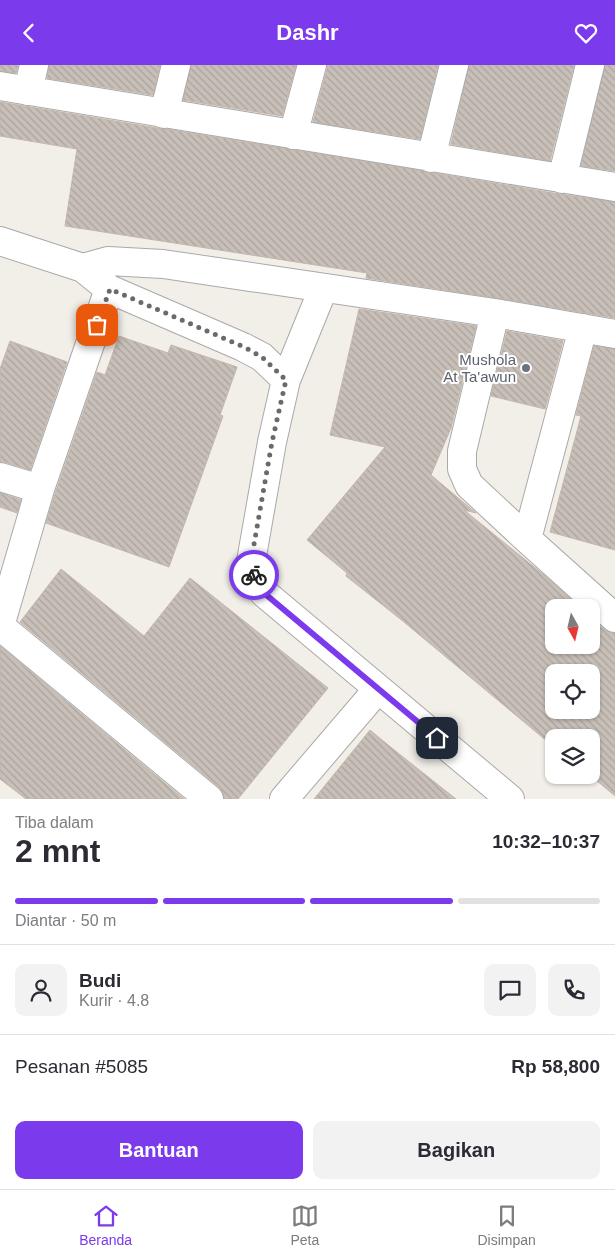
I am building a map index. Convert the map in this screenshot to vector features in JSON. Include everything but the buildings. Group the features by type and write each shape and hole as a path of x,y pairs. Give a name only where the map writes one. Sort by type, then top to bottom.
{"street":[{"path":"28,91 34,65"},
{"path":"164,114 176,65"},
{"path":"293,135 312,65"},
{"path":"431,158 454,65"},
{"path":"562,179 590,65"},
{"path":"0,87 615,187"},
{"path":"0,241 83,268 110,289 244,347 262,357 286,380"},
{"path":"83,268 108,261 163,264 495,313 615,335"},
{"path":"110,289 40,489 0,626 209,799"},
{"path":"323,289 286,380 272,442 250,567 264,593 510,799"},
{"path":"495,313 462,451 462,469 469,485 615,618"},
{"path":"527,539 583,328"},
{"path":"0,477 40,489"},
{"path":"284,799 378,689"}],"way so far":[{"path":"97,325 110,289 244,347 262,357 286,380 272,442 250,567 254,575"}],"place":[{"name":"Mushola At Ta'awun","path":"526,368"}],"route":[{"path":"254,575 264,593 437,738"}]}
